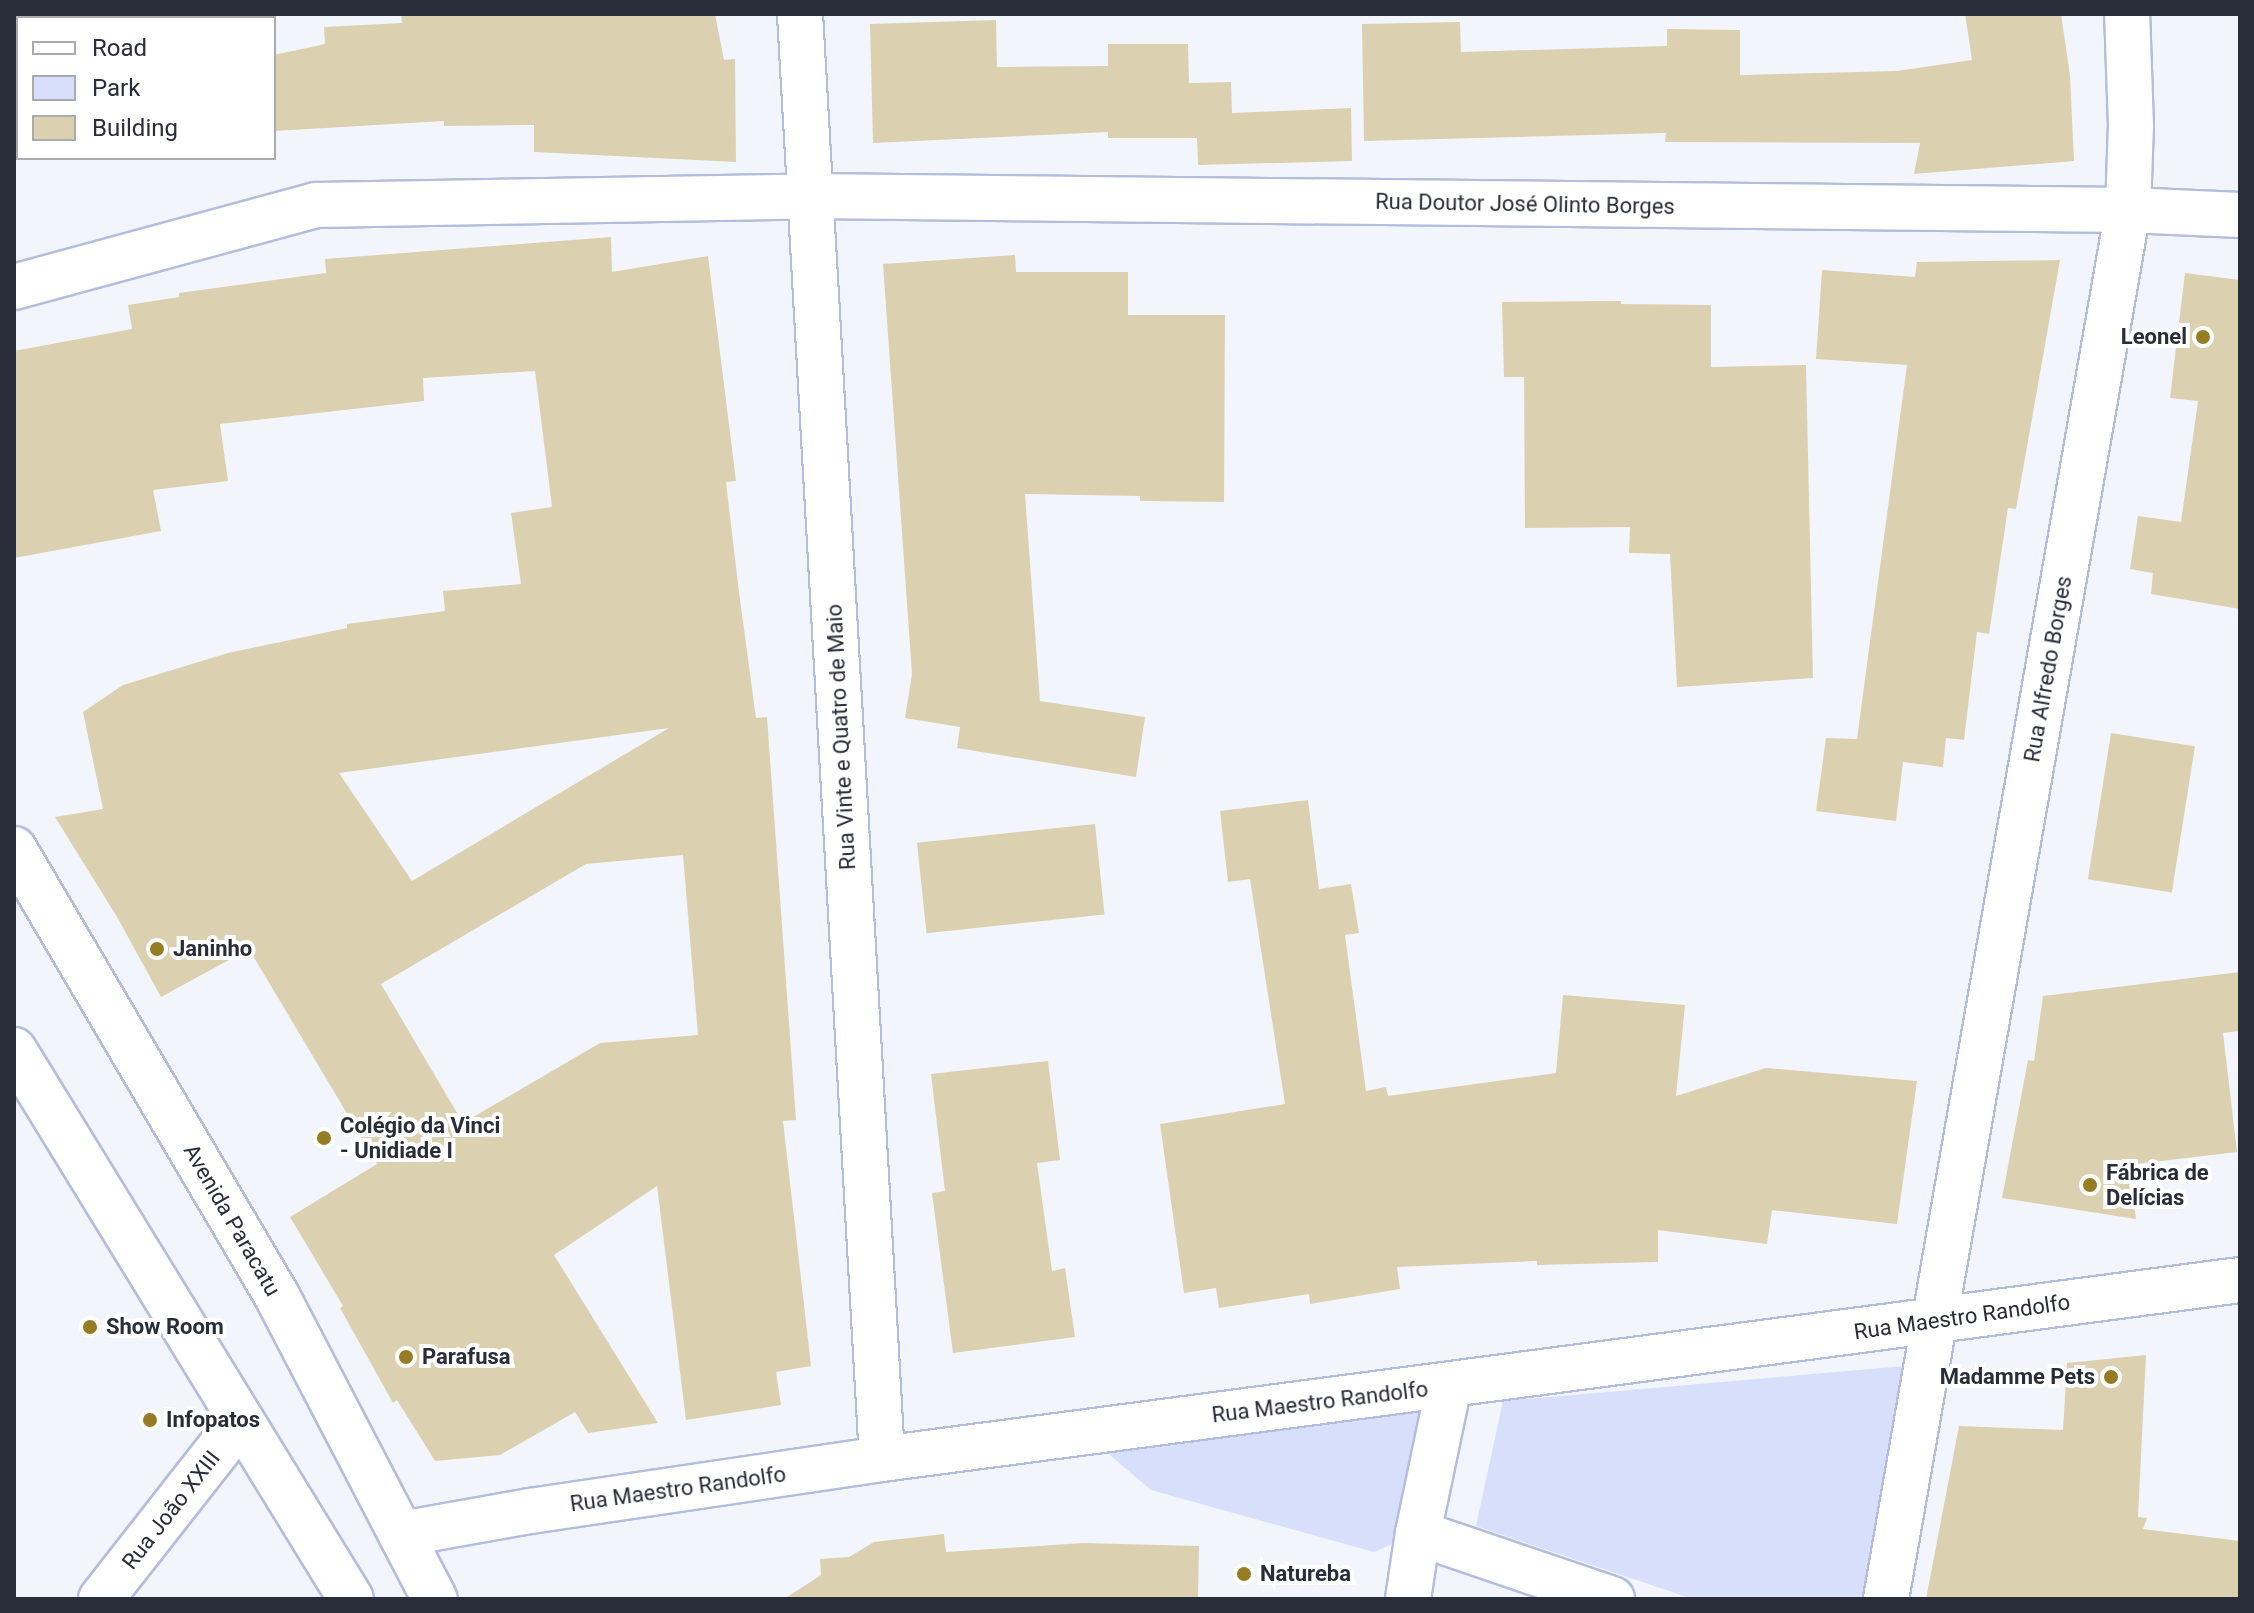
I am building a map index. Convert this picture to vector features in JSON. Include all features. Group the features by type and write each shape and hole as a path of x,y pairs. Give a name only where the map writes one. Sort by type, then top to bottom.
{"street":[{"name":"Rua Vinte e Quatro de Maio","path":"800,14 882,1459"},
{"name":"Rua Alfredo Borges","path":"1886,1599 2128,210 2131,126 2127,14"},
{"name":"Rua Doutor José Olinto Borges","path":"14,287 316,205 810,196 2128,210 2240,215"},
{"name":"Avenida Paracatu","path":"14,849 277,1296 435,1599"},
{"path":"14,1050 351,1599"},
{"name":"Rua Maestro Randolfo","path":"401,1534 530,1511 882,1459 2240,1280"},
{"path":"1408,1599 1418,1533 1449,1385"},
{"name":"Rua João XXIII","path":"101,1599 240,1422"},
{"path":"1418,1533 1612,1599"}],"green space":[{"path":"1905,1366 1865,1599 1693,1599 1476,1526 1503,1401"},
{"path":"1449,1385 1418,1533 1374,1552 1151,1490 1084,1433"}],"building":[{"path":"401,14 715,14 724,60 735,59 736,162 534,152 534,125 444,126 444,121 276,131 276,55 325,44 324,27 402,23"},
{"path":"1965,14 2061,14 2070,75 2074,161 1914,174 1920,143 1665,142 1666,133 1364,141 1362,24 1460,22 1461,52 1667,46 1667,29 1740,30 1740,75 1897,71 1972,60"},
{"path":"996,20 997,67 1108,66 1108,44 1188,44 1189,83 1231,82 1232,113 1351,108 1352,161 1198,165 1197,138 1108,138 1108,132 873,143 870,24"},
{"path":"611,237 612,272 708,256 736,481 726,482 739,592 756,718 767,717 796,1120 783,1121 811,1366 776,1372 781,1405 686,1420 657,1186 554,1255 658,1423 588,1433 575,1412 500,1455 435,1461 397,1400 393,1403 340,1308 343,1306 290,1217 377,1164 249,949 161,997 117,917 55,817 103,809 83,712 123,685 228,653 347,628 347,624 445,611 443,591 521,584 511,513 552,507 535,371 423,378 424,401 220,424 228,481 153,490 161,531 14,558 14,351 132,329 128,305 179,297 179,293 326,273 325,259","holes":["669,728 412,881 339,773","683,855 698,1035 600,1043 463,1123 381,984 586,864"]},
{"path":"1015,255 1016,272 1128,272 1128,315 1225,315 1224,502 1140,501 1140,496 1025,494 1040,701 1145,717 1136,777 957,748 960,727 905,718 912,674 883,264"},
{"path":"2060,260 2016,509 2008,508 1989,634 1977,632 1964,740 1946,738 1943,767 1903,762 1896,821 1816,811 1826,738 1857,739 1907,365 1816,359 1822,270 1915,277 1917,262"},
{"path":"2185,273 2240,280 2240,609 2151,594 2153,573 2130,569 2138,516 2181,522 2198,401 2170,398"},
{"path":"1621,301 1621,304 1711,305 1711,367 1806,365 1813,678 1677,687 1670,554 1629,553 1630,527 1525,528 1524,377 1504,377 1502,302"},
{"path":"2111,733 2195,746 2172,892 2088,879"},
{"path":"1308,800 1319,889 1351,884 1359,933 1345,935 1366,1091 1386,1087 1388,1096 1556,1073 1563,995 1685,1005 1676,1096 1766,1068 1917,1081 1897,1224 1772,1210 1767,1244 1658,1230 1658,1262 1537,1265 1537,1261 1397,1267 1400,1289 1310,1304 1309,1294 1219,1308 1216,1288 1184,1293 1160,1124 1285,1104 1250,879 1228,882 1220,811"},
{"path":"1095,824 1105,915 926,933 917,843"},
{"path":"2240,972 2240,1031 2223,1033 2237,1152 2128,1165 2136,1219 2002,1198 2028,1060 2034,1061 2043,996"},
{"path":"1048,1061 1060,1160 1037,1163 1052,1271 1065,1268 1075,1337 953,1353 932,1193 945,1191 931,1074"},
{"path":"2146,1355 2138,1517 2147,1518 2143,1529 2240,1541 2240,1599 1926,1599 1959,1426 2063,1430 2067,1363"},
{"path":"944,1534 946,1552 1083,1543 1199,1546 1198,1599 784,1599 821,1575 820,1559 849,1557 874,1542"}],"place":[{"name":"Leonel","path":"2203,337"},
{"name":"Janinho","path":"157,949"},
{"name":"Colégio da Vinci - Unidiade I","path":"324,1138"},
{"name":"Fábrica de Delícias","path":"2090,1185"},
{"name":"Show Room","path":"90,1327"},
{"name":"Parafusa","path":"406,1357"},
{"name":"Madamme Pets","path":"2111,1377"},
{"name":"Infopatos","path":"150,1420"},
{"name":"Natureba","path":"1244,1574"}]}
